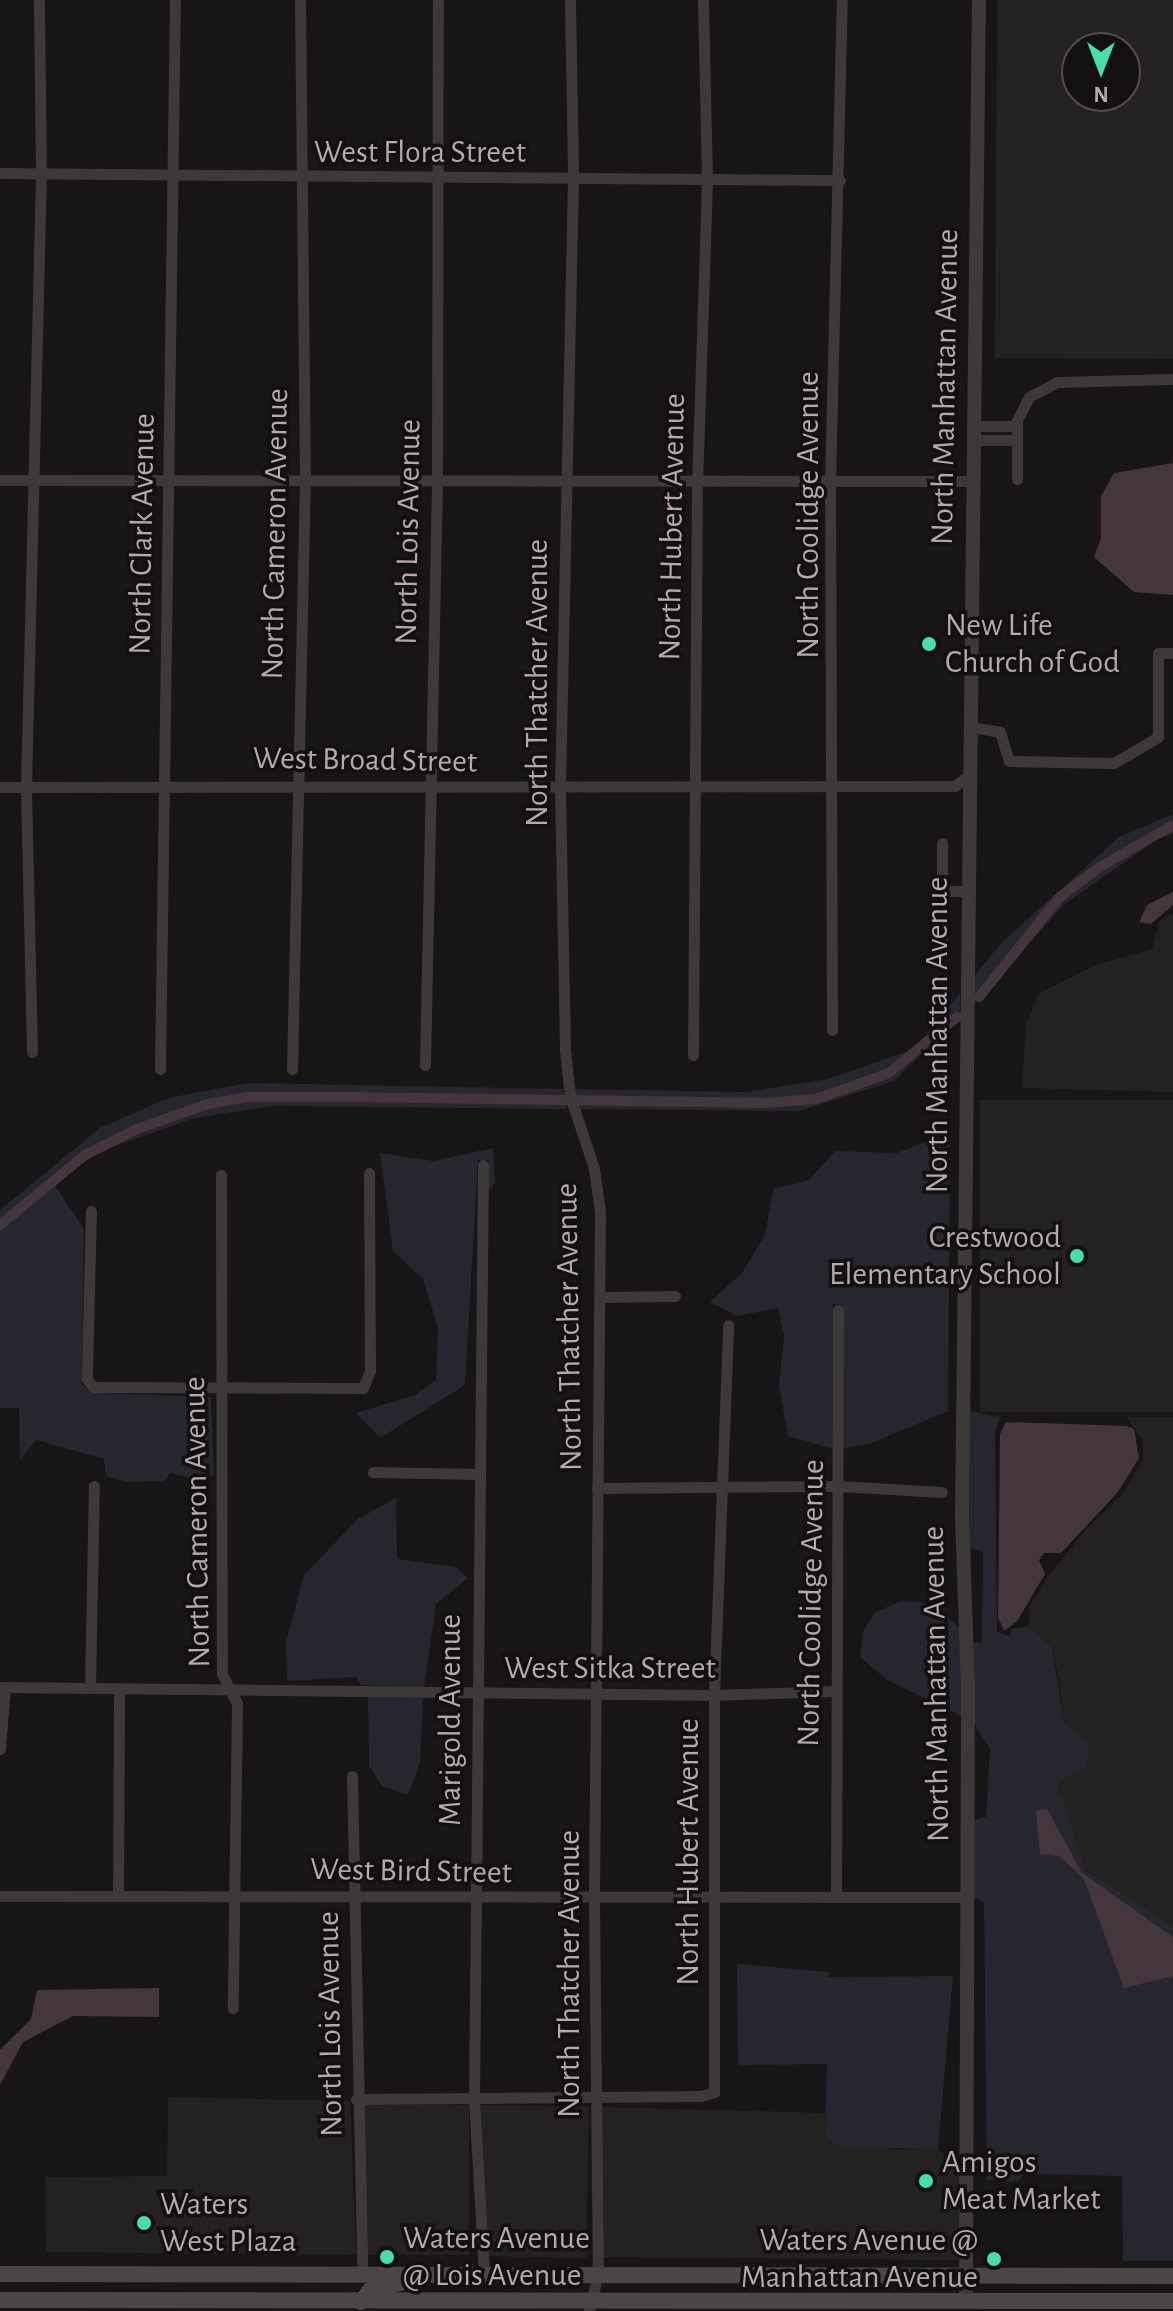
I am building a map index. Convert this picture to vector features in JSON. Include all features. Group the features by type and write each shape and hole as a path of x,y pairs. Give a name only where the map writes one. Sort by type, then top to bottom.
{"main road":[{"path":"0,2274 362,2272 1173,2276"},
{"path":"361,2306 370,2290 454,2274"},
{"path":"0,2300 55,2305 361,2306 966,2306 1173,2301"}],"street":[{"path":"32,1052 26,787 36,480 41,173 39,0"},
{"name":"North Clark Avenue","path":"160,1069 175,0"},
{"name":"North Cameron Avenue","path":"292,1069 305,480 299,178 300,0"},
{"name":"North Lois Avenue","path":"425,1065 428,787 437,481 438,0"},
{"name":"North Thatcher Avenue","path":"570,0 573,178 564,482 560,789 570,1096 594,1168 600,1212 597,1488 599,1692 594,1899 598,2274 589,2306"},
{"name":"North Hubert Avenue","path":"693,1055 697,485 707,178 703,0"},
{"name":"North Coolidge Avenue","path":"832,1030 834,786 830,483 840,180 842,0"},
{"name":"North Manhattan Avenue","path":"966,2306 966,891 979,0"},
{"name":"West Flora Street","path":"0,173 299,178 840,180"},
{"path":"1017,479 1017,426 1029,397 1057,382 1173,379"},
{"path":"972,433 1017,426"},
{"path":"972,433 1017,440"},
{"path":"0,480 697,485 971,481"},
{"path":"970,727 1000,732 1009,761 1114,763 1158,737 1158,653 1173,653"},
{"name":"West Broad Street","path":"0,787 165,784 560,789 955,786 967,777"},
{"path":"942,843 942,940"},
{"path":"942,891 966,891"},
{"name":"Marigold Avenue","path":"483,1165 474,2099 484,2274"},
{"path":"91,1211 87,1379 93,1387 363,1388 370,1371 369,1173"},
{"name":"North Cameron Avenue","path":"221,1175 222,1674 237,1703 233,2008"},
{"path":"599,1297 675,1296"},
{"name":"North Coolidge Avenue","path":"836,1896 838,1310"},
{"name":"North Hubert Avenue","path":"594,2098 701,2096 714,2092 714,1695 728,1325"},
{"path":"373,1472 479,1474"},
{"path":"90,1688 94,1486"},
{"path":"597,1488 838,1486 942,1492"},
{"name":"West Sitka Street","path":"2,1687 227,1686 476,1694 599,1692 714,1695 835,1691"},
{"path":"0,1749 2,1687"},
{"path":"118,1894 119,1688"},
{"name":"North Lois Avenue","path":"352,1776 356,2099 362,2272"},
{"name":"West Bird Street","path":"0,1896 233,1894 476,1899 966,1897"},
{"path":"356,2099 594,2098"}],"shaded area":[{"path":"997,0 1173,0 1173,359 995,358"},
{"path":"1173,463 1173,595 1134,592 1094,557 1101,538 1101,496 1114,473"},
{"path":"1173,814 1173,834 1158,839 1066,903 970,1007 971,980 1002,942 1119,837"},
{"path":"1173,892 1173,905 1151,924 1139,922 1147,905"},
{"path":"1173,913 1173,1092 1022,1088 1026,1024 1038,994 1098,964 1152,949 1160,920"},
{"path":"960,993 960,1017 894,1081 799,1111 578,1109 574,1089 746,1092 828,1079 914,1049"},
{"path":"248,1083 563,1089 567,1109 272,1106 195,1118 92,1154 55,1186 84,1229 82,1385 93,1393 211,1397 214,1475 203,1481 170,1473 165,1481 127,1482 106,1476 104,1459 36,1440 20,1460 19,1408 0,1408 0,1210 100,1128 168,1098"},
{"name":"Crestwood Elementary School","path":"980,1100 1173,1100 1173,1412 980,1412"},
{"path":"950,1132 948,1411 869,1444 843,1448 843,1305 833,1304 833,1449 788,1436 779,1385 784,1336 778,1308 737,1316 710,1302 742,1273 765,1235 773,1189 809,1180 835,1151 897,1153"},
{"path":"493,1148 495,1182 488,1194 488,1160 478,1160 465,1385 380,1438 356,1413 415,1395 436,1380 438,1328 423,1279 393,1251 380,1153 433,1161"},
{"path":"970,1411 1000,1417 995,1434 997,1632 1009,1636 1012,1629 1029,1626 1052,1647 1064,1723 1089,1742 1086,1768 1060,1781 1056,1795 1062,1795 1085,1870 1173,1927 1173,2261 1123,2261 1122,2176 1023,2174 1018,2182 987,2180 984,1903 971,1895 972,1820 986,1817 990,1749 973,1722 972,1642 982,1643 983,1552 969,1548"},
{"path":"1126,1417 1173,1417 1173,1931 1085,1869 1072,1845 1054,1801 1064,1723 1058,1674 1052,1647 1029,1626 1029,1606 1048,1577 1088,1527 1121,1496 1143,1460 1143,1440"},
{"path":"1006,1422 1126,1426 1134,1429 1139,1458 1118,1492 1061,1553 1044,1553 1039,1560 1045,1574 1017,1621 1004,1631 998,1617 1000,1434"},
{"path":"396,1498 397,1559 456,1567 468,1578 436,1604 424,1687 361,1685 356,1677 287,1681 286,1642 304,1575 358,1519"},
{"path":"900,1601 931,1603 961,1629 963,1717 887,1680 860,1657 863,1632 874,1613"},
{"path":"368,1697 423,1698 420,1763 408,1795 382,1786 369,1766"},
{"path":"1047,1809 1082,1873 1173,1937 1173,1976 1124,1988 1084,1879 1059,1856 1040,1854 1036,1811"},
{"path":"737,1964 829,1972 829,1977 953,1976 938,2149 840,2147 825,2136 827,2064 738,2065"},
{"path":"159,1988 159,2017 73,2016 23,2042 0,2085 0,2050 31,2019 37,1990"},
{"path":"168,2097 350,2101 356,2255 46,2252 45,2177 167,2176"},
{"path":"361,2105 469,2105 469,2255 361,2255"},
{"path":"480,2105 589,2107 586,2258 477,2256"},
{"path":"599,2107 825,2113 825,2136 890,2149 938,2149 960,2167 962,2260 603,2257"}],"waterway":[{"path":"979,997 1060,897 1098,868 1173,825"},
{"path":"0,1225 85,1155 137,1129 208,1104 247,1097 763,1103 816,1099 889,1073 957,1017"}],"place":[{"name":"New Life Church of God","path":"929,644"},
{"name":"Crestwood Elementary School","path":"1077,1256"},
{"name":"Amigos Meat Market","path":"926,2181"},
{"name":"Waters West Plaza","path":"144,2223"},
{"name":"Waters Avenue @ Lois Avenue","path":"387,2257"},
{"name":"Waters Avenue @ Manhattan Avenue","path":"994,2259"}]}
